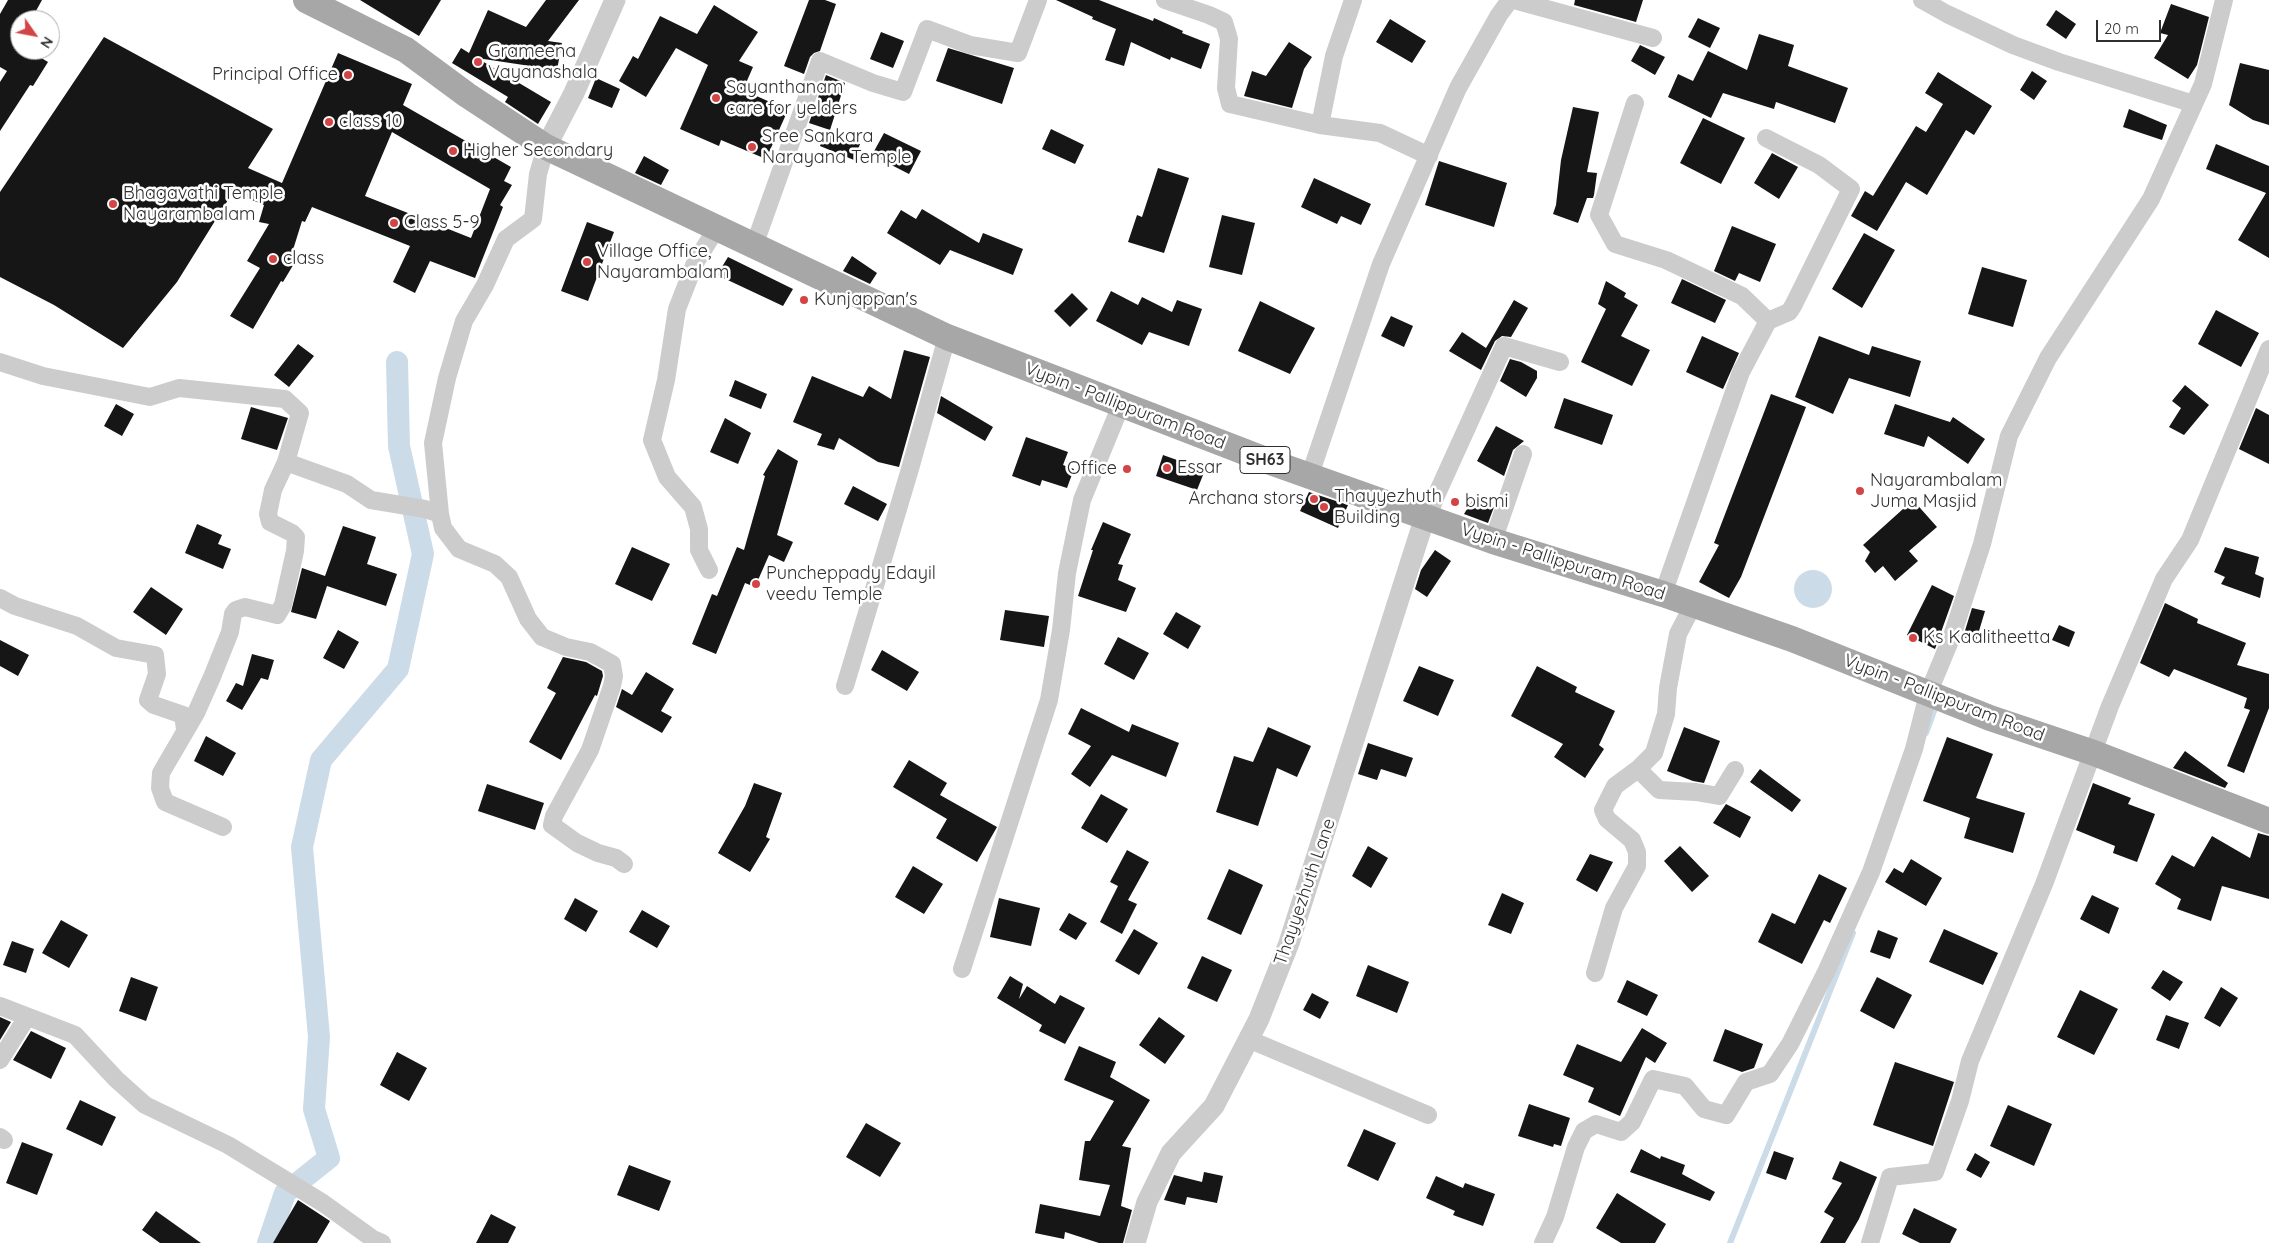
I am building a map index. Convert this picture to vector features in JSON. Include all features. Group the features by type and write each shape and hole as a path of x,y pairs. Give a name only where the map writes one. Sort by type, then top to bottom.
{"main road":[{"name":"Vypin - Pallippuram Road","path":"306,0 406,50 467,95 546,147 947,337 1121,405 1427,518 1493,541 1662,594 1792,639 1990,718 2094,753 2269,821"}],"street":[{"path":"615,0 574,93 546,147 538,174 533,219 506,239 485,284 464,321 447,378 433,443 433,512 459,548 495,564 509,577 528,619 542,637 566,647 590,652 612,664 614,676 612,686 590,750 554,816 552,825 578,843 598,853 616,858 624,864"},
{"path":"754,246 820,61 873,83 903,92 927,28 970,45 1018,53 1038,0"},
{"path":"1165,0 1224,22 1229,39 1226,88 1230,104 1320,125 1380,133 1429,156"},
{"path":"1320,125 1334,56 1353,0"},
{"path":"1310,475 1381,264 1458,88 1510,0"},
{"path":"1514,0 1653,38"},
{"path":"1922,0 1946,14 2013,45 2059,62 2194,104"},
{"path":"1543,1243 1555,1217 1576,1147 1584,1131 1596,1124 1621,1132 1632,1122 1653,1079 1685,1086 1704,1109 1726,1115 1746,1082 1770,1074 1790,1044 1827,970 1871,872 1914,749 1928,694 1952,636 1982,544 2008,436 2048,358 2151,199 2203,84 2224,0"},
{"path":"1635,103 1600,215 1614,244 1666,260 1742,296 1768,321"},
{"path":"1662,594 1741,372 1768,321 1789,312 1793,306 1851,188 1818,165 1766,138"},
{"path":"709,570 699,550 699,530 692,508 667,476 652,440 666,380 677,309 695,264 716,229"},
{"path":"845,686 910,469 947,337"},
{"path":"1427,518 1504,346 1560,362"},
{"path":"1870,1243 1890,1177 1935,1172 1960,1101 1970,1061 2044,884 2110,706 2164,579 2190,540 2269,349"},
{"path":"0,362 44,376 150,397 179,388 285,399 300,412 286,462 273,490 268,514 270,522 292,533 297,541 283,605 277,615 245,607 236,610 233,614 230,632 223,652 196,713 161,773 160,788 165,802 223,827"},
{"path":"962,969 1049,700 1061,630 1067,573 1082,500 1121,405"},
{"path":"1493,541 1523,454"},
{"path":"286,462 347,484 371,500 433,512"},
{"name":"Thayyezhuth Lane","path":"1135,1243 1147,1202 1172,1154 1214,1106 1258,1020 1289,943 1427,518"},
{"path":"0,598 15,606 77,626 116,648 155,655 156,674 148,700 182,715 185,729"},
{"path":"1595,973 1614,908 1637,866 1637,852 1632,840 1607,819 1603,810 1615,786 1654,754 1666,714 1668,688 1678,634 1693,605"},
{"path":"1638,769 1659,790 1696,792 1719,796 1735,770"},
{"path":"0,1006 75,1035 116,1079 145,1105 228,1145 323,1203 373,1239 382,1243"},
{"path":"0,1060 27,1017"},
{"path":"1248,1039 1428,1115"}],"water":[{"path":"1813,570 1826,576 1832,589 1826,602 1813,608 1800,602 1794,589 1800,576"}],"building":[{"path":"8,0 42,0 36,10 10,10 10,60 45,60 48,62 33,86 30,85 0,131 0,82 7,71 0,67 0,14"},
{"path":"360,0 441,0 419,36"},
{"path":"546,0 579,0 548,41 562,43 557,70 477,58 551,102 538,124 505,102 508,97 452,63 461,48 469,53 488,10 526,27"},
{"path":"809,0 825,0 836,4 820,51 810,57 804,74 784,66"},
{"path":"1056,0 1099,0 1153,21 1154,18 1183,31 1182,33 1210,44 1201,69 1171,57 1170,60 1131,42 1124,66 1105,60 1116,29"},
{"path":"1575,0 1643,0 1636,22 1574,5"},
{"path":"2171,4 2209,17 2197,65 2188,79 2154,58 2168,35 2160,33"},
{"path":"714,5 758,32 739,61 753,67 743,90 788,110 766,159 721,140 719,146 680,129 708,65 676,48 646,97 619,81 633,56 638,59 660,16 697,34"},
{"path":"2056,10 2076,24 2066,39 2046,25"},
{"path":"1698,18 1720,28 1710,48 1688,37"},
{"path":"1390,19 1426,41 1412,63 1376,42"},
{"path":"881,32 904,41 893,68 870,59"},
{"path":"1759,34 1794,45 1788,66 1848,88 1835,123 1776,102 1774,109 1723,93 1711,118 1668,97 1678,74 1693,81 1708,51 1747,70"},
{"name":"Bhagavathi Temple Nayarambalam","path":"104,37 273,129 248,168 282,183 338,53 412,84 403,105 511,167 504,181 512,185 500,205 503,207 475,278 430,261 415,293 393,282 410,246 312,207 305,222 302,221 292,253 298,257 283,282 281,281 253,329 230,316 260,268 247,261 269,224 259,222 264,205 233,192 177,282 123,348 54,305 0,277 0,192","holes":["392,132 490,189 471,238 365,196"]},
{"path":"1289,42 1312,57 1304,69 1292,108 1244,96 1252,71 1266,76"},
{"path":"1640,45 1665,57 1655,75 1631,61"},
{"path":"948,48 1014,68 1002,104 936,81"},
{"path":"2240,63 2269,70 2269,125 2253,120 2229,105"},
{"path":"2032,71 2047,81 2034,100 2020,90"},
{"path":"1938,72 1992,106 1974,135 1966,130 1927,195 1906,182 1877,231 1851,216 1865,191 1873,196 1916,126 1926,132 1943,104 1925,93"},
{"path":"826,75 845,83 830,130 809,123"},
{"path":"596,78 620,89 612,108 588,98"},
{"path":"1573,107 1599,112 1587,172 1597,173 1594,195 1593,198 1587,198 1578,223 1553,214 1556,205 1561,160"},
{"path":"2129,109 2167,125 2162,140 2123,127"},
{"path":"1703,118 1745,138 1721,184 1680,163"},
{"path":"1051,129 1084,145 1075,164 1042,149"},
{"path":"825,131 860,144 854,160 820,146"},
{"path":"884,133 921,151 909,174 872,155"},
{"path":"2216,144 2269,166 2269,258 2238,240 2266,193 2206,169"},
{"path":"1772,153 1798,167 1779,199 1754,183"},
{"path":"644,156 669,170 661,185 635,173"},
{"path":"1439,161 1507,183 1494,227 1425,205"},
{"path":"1158,168 1189,178 1164,253 1128,242 1137,215 1142,217"},
{"path":"1314,178 1371,204 1361,225 1341,216 1337,224 1301,207"},
{"path":"922,209 979,243 983,233 1023,249 1013,275 950,250 940,265 887,233 901,210 916,219"},
{"path":"1222,215 1255,223 1242,275 1209,267"},
{"name":"Village Office, Nayarambalam","path":"587,222 614,232 588,301 561,291"},
{"path":"1732,226 1776,244 1760,282 1739,273 1735,281 1714,271"},
{"path":"1864,233 1895,250 1862,308 1832,289"},
{"path":"852,256 877,273 870,284 843,271"},
{"path":"728,257 793,289 783,306 717,275"},
{"path":"1982,267 2027,280 2013,327 1968,314"},
{"path":"1682,279 1726,300 1715,323 1671,303"},
{"path":"1606,281 1626,293 1624,297 1638,305 1621,336 1650,350 1632,386 1581,362 1606,309 1598,304"},
{"path":"1111,291 1138,305 1142,297 1172,312 1177,300 1202,309 1189,346 1149,332 1142,345 1096,321"},
{"path":"1072,293 1088,309 1070,327 1054,311"},
{"path":"1514,300 1528,308 1511,337 1502,336 1495,341 1481,370 1449,351 1462,332 1486,348"},
{"path":"1260,301 1315,328 1290,374 1238,351"},
{"path":"2216,310 2259,333 2241,367 2198,344"},
{"path":"1391,316 1413,326 1404,347 1381,336"},
{"path":"1702,336 1739,353 1723,389 1686,372"},
{"path":"1819,336 1869,355 1872,346 1921,361 1910,397 1849,378 1833,414 1795,397"},
{"path":"298,344 314,356 289,387 274,375"},
{"path":"904,350 930,357 899,467 878,462 839,438 834,450 817,445 822,434 793,422 812,376 863,397 869,386 891,399"},
{"path":"1510,359 1521,362 1537,371 1537,378 1526,397 1500,381"},
{"path":"735,380 767,394 761,409 729,396"},
{"path":"2185,385 2209,405 2184,435 2169,427 2181,408 2172,401"},
{"path":"1771,394 1806,407 1741,577 1729,598 1699,582 1719,545 1714,543"},
{"path":"941,396 993,427 985,441 937,413"},
{"path":"1564,398 1613,415 1602,445 1554,428"},
{"path":"116,404 134,414 122,436 104,426"},
{"path":"1895,404 1950,422 1953,417 1985,439 1968,464 1928,436 1924,447 1884,434"},
{"path":"251,407 288,418 277,450 241,439"},
{"path":"2256,408 2269,415 2269,464 2239,449"},
{"path":"725,418 751,433 738,464 710,452"},
{"path":"1496,426 1524,441 1513,450 1504,476 1477,461"},
{"path":"1026,437 1068,452 1063,465 1074,469 1067,488 1042,480 1040,486 1012,476"},
{"path":"778,449 798,461 777,535 793,542 784,562 769,555 755,587 745,583 716,654 692,644 712,594 717,596 737,547 744,550 765,476 763,475"},
{"path":"1163,455 1205,470 1197,490 1156,476"},
{"path":"853,486 887,504 878,521 844,504"},
{"name":"Thayyezhuth Building","path":"1309,492 1348,505 1338,528 1300,511"},
{"path":"1475,496 1494,507 1488,523 1464,514"},
{"path":"1913,500 1937,527 1909,551 1918,561 1895,581 1883,566 1875,573 1865,561 1870,552 1863,545"},
{"path":"1103,522 1131,534 1118,564 1123,565 1118,580 1136,588 1126,612 1078,596 1093,550 1091,550"},
{"path":"197,524 222,535 218,544 231,549 223,569 185,553"},
{"path":"343,526 376,537 367,564 397,574 386,606 327,586 316,619 291,612 302,568 325,576"},
{"path":"632,547 670,564 652,601 615,584"},
{"path":"2225,547 2259,557 2255,574 2264,578 2260,598 2221,584 2225,577 2214,572"},
{"path":"1435,550 1451,561 1427,597 1415,589 1421,570"},
{"path":"1932,585 1954,596 1935,649 1907,635"},
{"path":"151,587 183,609 166,635 133,612"},
{"path":"2165,603 2198,619 2197,623 2246,643 2237,665 2269,674 2269,708 2244,773 2227,766 2250,710 2244,708 2247,698 2174,669 2169,677 2140,663"},
{"path":"1972,608 1985,611 1976,641 1963,637"},
{"path":"1005,610 1049,616 1044,647 1000,640"},
{"path":"1176,612 1201,626 1188,649 1163,634"},
{"path":"2059,625 2075,632 2069,647 2052,640"},
{"path":"338,630 359,642 344,669 323,658"},
{"path":"1118,637 1149,653 1134,680 1104,664"},
{"path":"0,640 29,655 18,676 0,666"},
{"path":"882,650 919,672 907,691 871,670"},
{"path":"252,654 274,660 268,680 261,678 242,710 226,701 236,683 243,686"},
{"path":"563,657 586,662 602,671 603,676 597,696 595,695 561,760 529,742 556,693 547,688"},
{"path":"1419,666 1454,680 1438,716 1403,701"},
{"path":"1537,666 1577,687 1575,692 1615,711 1599,745 1604,749 1585,778 1554,757 1563,744 1511,716"},
{"path":"646,672 674,689 661,711 672,717 662,733 616,707 622,689 632,695"},
{"path":"1081,708 1129,732 1132,724 1179,743 1166,777 1112,755 1090,787 1071,774 1091,746 1068,734"},
{"path":"1268,727 1311,746 1297,777 1277,768 1258,826 1216,812 1234,756 1253,762"},
{"path":"1684,727 1720,741 1704,783 1667,771"},
{"path":"206,736 236,753 223,776 194,761"},
{"path":"1947,737 1993,754 1976,798 2025,813 2013,853 1964,838 1970,818 1923,801"},
{"path":"1368,743 1413,758 1406,777 1381,769 1377,780 1358,774"},
{"path":"2185,751 2228,783 2225,788 2173,768"},
{"path":"909,760 947,783 940,795 997,827 977,862 936,838 947,819 893,787"},
{"path":"1760,769 1801,800 1792,812 1750,782"},
{"path":"754,783 782,793 766,837 770,839 750,872 718,853 745,806"},
{"path":"2093,783 2131,798 2128,804 2155,814 2137,862 2113,853 2115,846 2076,830"},
{"path":"487,784 544,803 535,830 478,811"},
{"path":"1101,794 1128,809 1107,843 1081,828"},
{"path":"1726,804 1751,817 1740,838 1713,823"},
{"path":"2258,833 2269,836 2269,899 2222,886 2211,921 2177,909 2181,899 2155,884 2172,855 2194,867 2212,836 2250,858"},
{"path":"1368,846 1388,858 1371,888 1352,876"},
{"path":"1680,846 1709,876 1692,892 1664,861"},
{"path":"1127,850 1149,862 1128,900 1137,904 1122,934 1100,922 1118,886 1110,882"},
{"path":"1590,854 1613,862 1597,892 1576,880"},
{"path":"1911,859 1942,878 1926,906 1885,882 1894,868 1903,873"},
{"path":"913,866 943,884 924,914 895,897"},
{"path":"1229,869 1263,885 1241,935 1207,919"},
{"path":"1819,874 1847,888 1830,923 1824,920 1802,964 1758,942 1772,913 1795,924"},
{"path":"1502,893 1524,903 1511,934 1488,925"},
{"path":"2092,895 2119,908 2109,934 2080,919"},
{"path":"575,898 598,911 586,932 564,919"},
{"path":"999,898 1040,908 1031,946 990,937"},
{"path":"642,910 670,926 657,948 629,932"},
{"path":"1069,913 1087,923 1076,940 1059,930"},
{"path":"61,920 88,935 69,968 42,953"},
{"path":"1134,929 1158,943 1139,975 1115,961"},
{"path":"1944,929 1998,953 1983,985 1929,962"},
{"path":"1878,930 1898,938 1890,959 1870,952"},
{"path":"12,941 34,949 26,973 3,965"},
{"path":"1202,956 1232,970 1217,1002 1187,988"},
{"path":"1368,965 1409,982 1397,1013 1356,996"},
{"path":"2163,970 2183,982 2170,1001 2151,988"},
{"path":"1010,976 1023,984 1019,999 1027,986 1055,1004 1060,995 1085,1008 1065,1044 1039,1031 1042,1025 997,998"},
{"path":"131,977 158,987 146,1021 119,1011"},
{"path":"1877,977 1912,995 1894,1029 1860,1011"},
{"path":"1627,980 1658,995 1647,1016 1617,1002"},
{"path":"2221,987 2238,998 2220,1027 2204,1018"},
{"path":"2080,990 2118,1009 2094,1055 2057,1037"},
{"path":"1312,993 1329,1002 1320,1019 1303,1010"},
{"path":"2166,1015 2189,1023 2179,1049 2156,1040"},
{"path":"0,1017 11,1022 0,1040"},
{"path":"1159,1017 1185,1036 1165,1064 1139,1045"},
{"path":"1642,1028 1667,1043 1655,1063 1646,1057 1620,1116 1588,1102 1594,1088 1563,1075 1577,1044 1621,1062"},
{"path":"1725,1029 1763,1044 1754,1068 1742,1072 1713,1061"},
{"path":"31,1031 66,1048 51,1079 13,1060"},
{"path":"1079,1046 1116,1062 1110,1077 1150,1100 1122,1146 1131,1148 1121,1206 1132,1210 1123,1243 1099,1243 1065,1232 1064,1239 1035,1233 1040,1204 1100,1216 1110,1185 1079,1180 1085,1141 1090,1141 1114,1101 1064,1080"},
{"path":"397,1052 427,1068 409,1101 380,1085"},
{"path":"1895,1062 1954,1082 1933,1146 1873,1125"},
{"path":"80,1100 116,1117 102,1146 66,1129"},
{"path":"1529,1104 1570,1118 1561,1146 1554,1144 1553,1147 1518,1136"},
{"path":"2008,1105 2052,1124 2034,1166 1990,1146"},
{"path":"866,1123 901,1143 880,1177 846,1157"},
{"path":"1364,1129 1396,1143 1378,1181 1347,1166"},
{"path":"22,1142 53,1154 37,1195 6,1183"},
{"path":"1641,1149 1660,1159 1661,1156 1685,1165 1682,1174 1715,1192 1710,1201 1630,1172"},
{"path":"1774,1151 1794,1158 1786,1180 1766,1173"},
{"path":"1975,1153 1990,1162 1981,1178 1966,1170"},
{"path":"1840,1161 1877,1177 1859,1219 1845,1243 1820,1243 1834,1218 1824,1212 1842,1183 1832,1179"},
{"path":"629,1165 671,1181 659,1211 617,1195"},
{"path":"1204,1172 1223,1176 1217,1203 1187,1197 1185,1205 1164,1200 1174,1175 1202,1182"},
{"path":"1436,1176 1463,1188 1465,1183 1495,1194 1483,1226 1453,1215 1455,1211 1426,1198"},
{"path":"1617,1193 1666,1224 1655,1243 1621,1243 1596,1228"},
{"path":"298,1200 330,1221 317,1243 273,1243"},
{"path":"1914,1208 1957,1229 1950,1243 1920,1243 1902,1234"},
{"path":"156,1211 201,1243 160,1243 142,1230"},
{"path":"491,1214 516,1227 508,1243 476,1243"}],"waterway":[{"path":"268,1243 285,1193 329,1158 314,1109 319,1037 302,847 321,760 398,669 423,554 399,446 397,362"},
{"path":"1926,733 1937,703"},
{"path":"1730,1243 1853,933"}],"place":[{"name":"Grameena Vayanashala","path":"478,62"},
{"name":"Principal Office","path":"348,75"},
{"name":"Sayanthanam care for yelders","path":"716,98"},
{"name":"class 10","path":"329,122"},
{"name":"Sree Sankara Narayana Temple","path":"752,147"},
{"name":"Higher Secondary","path":"453,151"},
{"name":"Bhagavathi Temple Nayarambalam","path":"113,204"},
{"name":"Class 5-9","path":"394,223"},
{"name":"class","path":"273,259"},
{"name":"Village Office, Nayarambalam","path":"587,262"},
{"name":"Kunjappan's","path":"804,300"},
{"name":"Essar","path":"1167,468"},
{"name":"Office","path":"1127,469"},
{"name":"Nayarambalam Juma Masjid","path":"1860,491"},
{"name":"Archana stors","path":"1314,499"},
{"name":"bismi","path":"1455,502"},
{"name":"Thayyezhuth Building","path":"1324,507"},
{"name":"Puncheppady Edayil veedu Temple","path":"756,584"},
{"name":"Ks Kaalitheetta","path":"1913,638"}]}
